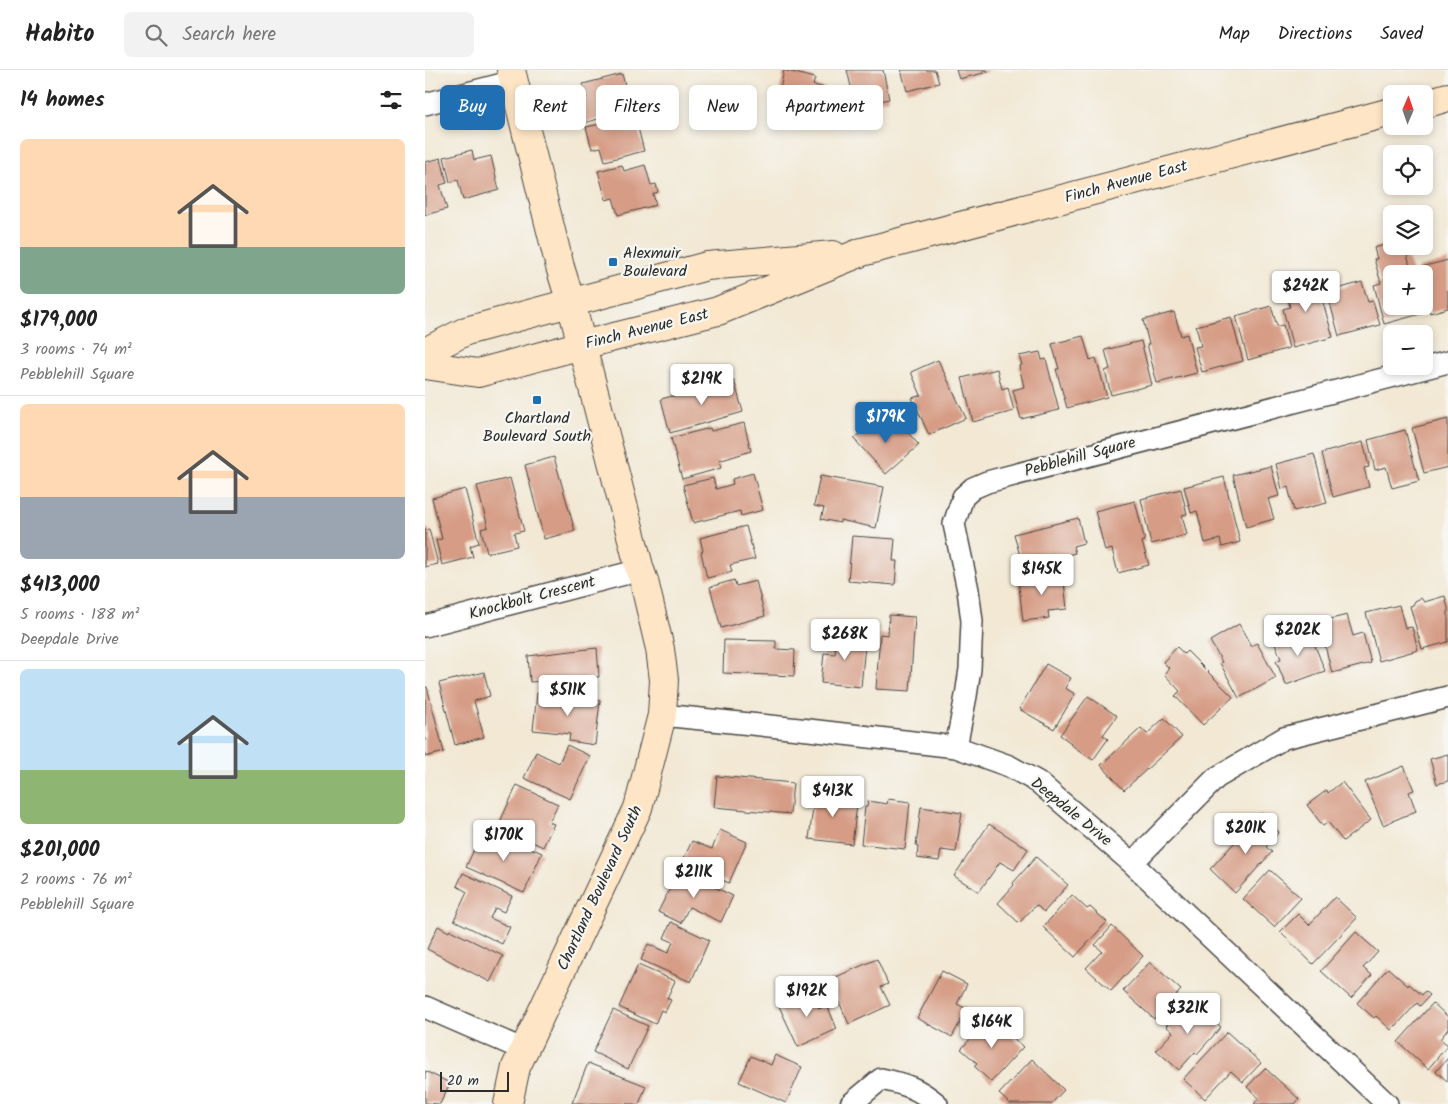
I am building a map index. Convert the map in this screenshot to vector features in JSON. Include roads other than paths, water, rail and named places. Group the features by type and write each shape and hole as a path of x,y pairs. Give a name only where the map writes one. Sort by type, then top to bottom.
{"main road":[{"path":"513,76 560,267 571,303"},
{"path":"1433,101 1448,97"},
{"name":"Finch Avenue East","path":"425,365 478,373 718,311 861,252 1383,114"},
{"name":"Finch Avenue East","path":"425,352 466,332 707,266 861,252"},
{"name":"Chartland Boulevard South","path":"508,1104 516,1066 638,808 662,715 664,680 660,649 571,303"}],"street":[{"path":"425,104 513,76"},
{"name":"Pebblehill Square","path":"956,747 967,696 972,621 968,590 954,524 963,497 973,488 987,482 1448,362"},
{"name":"Knockbolt Crescent","path":"425,626 640,570"},
{"path":"1132,863 1215,778 1284,738 1448,697"},
{"name":"Deepdale Drive","path":"662,715 956,747 1009,766 1038,782 1132,863 1387,1104"},
{"path":"425,1006 524,1050"},
{"path":"851,1104 881,1079 906,1084 923,1092 937,1104"}],"place":[{"name":"Alexmuir Boulevard","path":"613,262"},
{"name":"Chartland Boulevard South","path":"537,400"}]}
